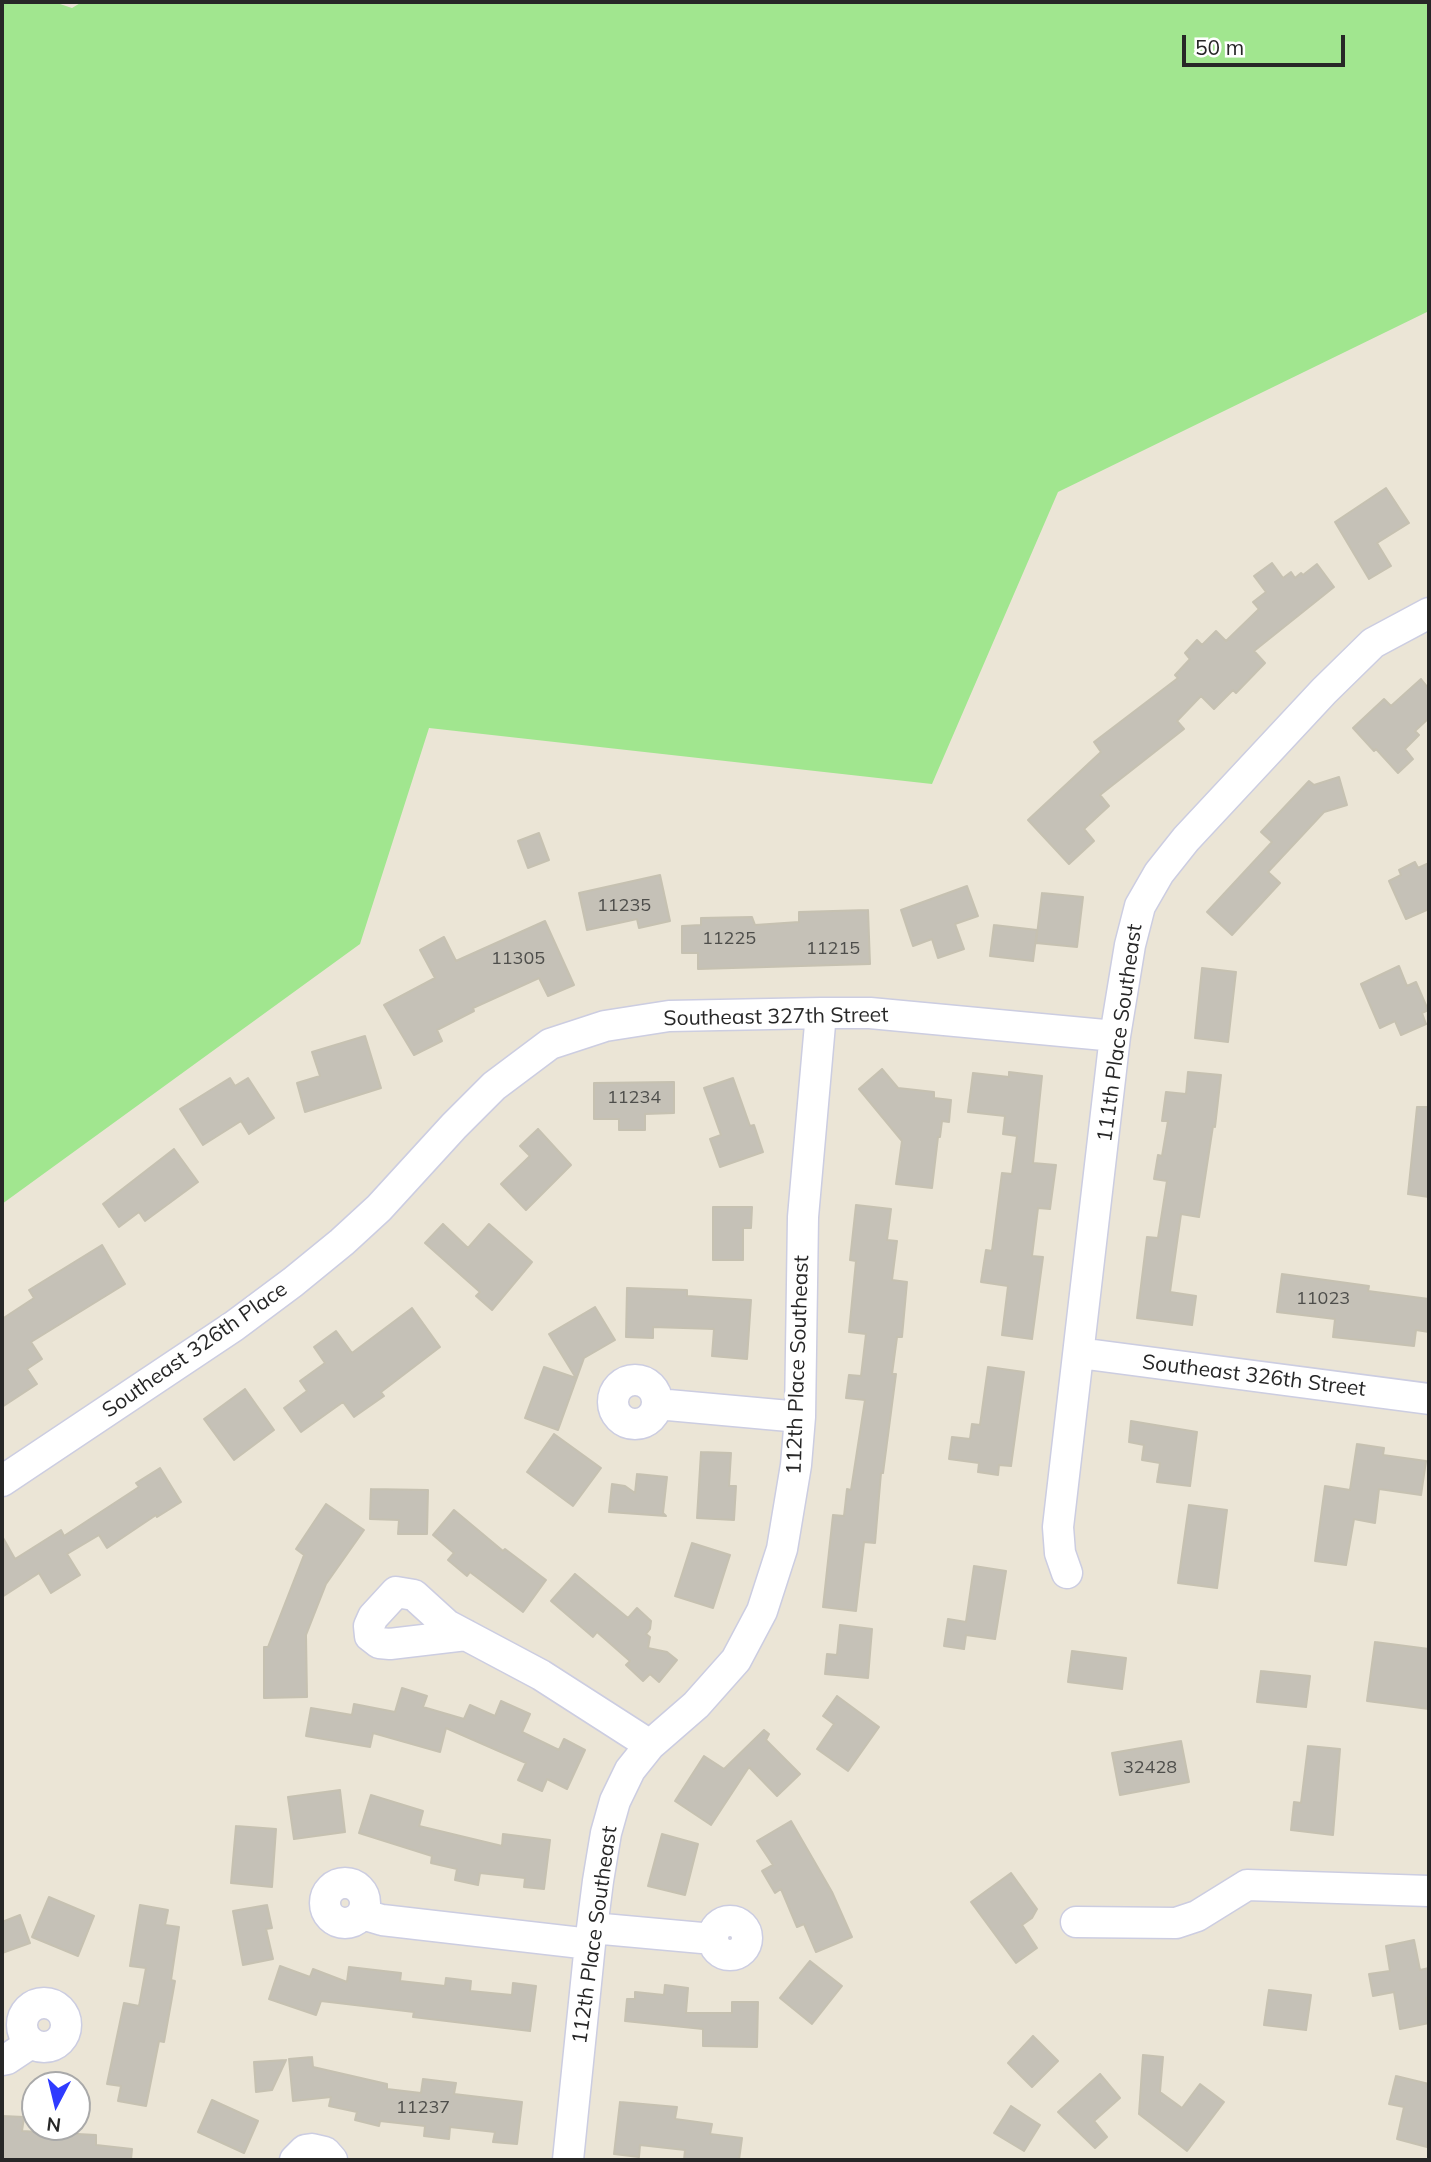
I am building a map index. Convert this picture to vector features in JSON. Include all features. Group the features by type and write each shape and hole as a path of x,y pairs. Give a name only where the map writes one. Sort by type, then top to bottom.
{"street":[{"name":"111th Place Southeast","path":"1067,1573 1060,1553 1058,1527 1115,1036 1135,924 1145,894 1186,839 1324,691 1373,643 1429,613"},
{"name":"112th Place Southeast","path":"568,2160 591,1936 602,1854 611,1816 630,1770 650,1745 696,1705 736,1660 756,1626 782,1549 794,1478 800,1417 803,1217 821,1013"},
{"name":"Southeast 327th Street","path":"379,1208 494,1086 550,1044 605,1026 669,1016 870,1013 1115,1036"},
{"name":"Southeast 326th Place","path":"2,1481 234,1325 303,1274 379,1208"},
{"name":"Southeast 326th Street","path":"1079,1353 1429,1399"},
{"path":"657,1404 800,1417"},
{"path":"466,1635 541,1675 650,1745"},
{"path":"1076,1922 1175,1923 1197,1916 1247,1885 1429,1891"},
{"path":"362,1914 382,1920 591,1936 713,1939"},
{"path":"2,2060 31,2043"},
{"path":"295,2160 305,2150 312,2148 326,2152 332,2160"}],"green space":[{"path":"2,2 54,2 72,8 82,2 1429,2 1429,311 1058,492 932,784 429,728 360,944 2,1204"}],"building":[{"path":"1386,488 1409,523 1377,543 1391,566 1369,579 1335,522"},
{"path":"1272,563 1283,578 1291,572 1295,578 1301,573 1303,575 1317,564 1334,587 1254,651 1265,663 1236,693 1233,690 1214,709 1201,696 1177,721 1184,729 1100,795 1109,806 1084,829 1094,841 1069,864 1028,820 1101,752 1094,742 1178,678 1175,675 1190,659 1185,653 1197,640 1202,645 1216,631 1226,641 1259,609 1253,602 1266,592 1254,576"},
{"path":"1421,679 1429,689 1429,718 1415,731 1419,735 1405,749 1413,759 1398,773 1353,728 1384,699 1391,706"},
{"path":"1339,777 1347,805 1324,812 1268,872 1280,883 1232,935 1207,912 1272,842 1261,832 1309,781 1314,785"},
{"path":"539,833 549,860 528,868 518,841"},
{"path":"1415,862 1418,868 1429,863 1429,909 1406,919 1389,881 1401,875 1399,870"},
{"path":"660,875 670,921 639,928 637,919 587,930 579,893"},
{"path":"967,886 978,916 955,924 964,949 938,958 932,939 913,946 901,910"},
{"path":"1042,893 1083,897 1077,947 1036,943"},
{"path":"868,910 870,964 698,969 698,953 682,953 682,926 701,925 701,918 752,917 755,925 799,922 799,912"},
{"path":"545,921 574,985 548,996 539,978 473,1008 474,1011 437,1030 442,1041 414,1055 384,1005 435,978 420,950 444,937 456,961"},
{"path":"994,925 1037,930 1033,961 990,956"},
{"path":"1399,966 1407,986 1416,982 1428,1010 1422,1013 1426,1024 1401,1035 1395,1021 1380,1028 1361,984"},
{"path":"1202,968 1236,972 1228,1042 1195,1038"},
{"path":"365,1036 381,1088 305,1112 297,1083 320,1076 312,1052"},
{"path":"882,1069 898,1088 934,1092 934,1098 951,1100 949,1122 942,1121 938,1137 932,1188 896,1184 902,1141 859,1089"},
{"path":"1009,1072 1042,1076 1033,1163 1056,1165 1050,1209 1038,1208 1032,1256 1043,1257 1032,1339 1002,1335 1008,1286 981,1282 986,1250 992,1251 1002,1173 1012,1174 1017,1136 1003,1134 1005,1116 968,1112 973,1073 1009,1077"},
{"path":"1188,1072 1221,1075 1199,1217 1181,1214 1170,1292 1196,1296 1192,1325 1137,1318 1147,1237 1158,1238 1167,1181 1154,1179 1158,1155 1162,1156 1168,1121 1162,1121 1166,1092 1186,1094"},
{"path":"230,1078 235,1086 248,1078 274,1118 249,1134 241,1121 203,1145 180,1109"},
{"path":"733,1078 750,1126 754,1125 763,1152 720,1167 710,1139 721,1135 704,1088"},
{"path":"674,1082 674,1113 645,1114 645,1130 619,1130 619,1119 594,1119 594,1083"},
{"path":"1417,1107 1429,1107 1429,1197 1408,1194"},
{"path":"538,1129 571,1165 526,1210 501,1184 530,1156 520,1146"},
{"path":"174,1149 198,1182 145,1221 139,1212 119,1227 103,1204"},
{"path":"856,1205 891,1209 887,1240 897,1241 892,1280 907,1282 902,1337 897,1337 892,1374 896,1374 881,1473 875,1543 864,1542 856,1611 823,1607 833,1515 844,1516 847,1489 851,1490 865,1400 846,1398 849,1375 861,1376 866,1334 849,1332 856,1261 850,1260"},
{"path":"713,1207 752,1207 751,1228 743,1228 743,1260 713,1260"},
{"path":"443,1224 468,1248 489,1224 532,1262 492,1310 476,1296 480,1292 425,1243"},
{"path":"102,1245 125,1284 31,1342 42,1359 27,1369 37,1384 2,1407 2,1319 34,1298 29,1290"},
{"path":"1282,1274 1369,1286 1368,1291 1429,1299 1429,1332 1416,1330 1414,1346 1333,1337 1335,1319 1277,1312"},
{"path":"627,1288 687,1290 687,1296 751,1300 747,1359 712,1356 714,1329 653,1327 653,1338 626,1337"},
{"path":"595,1307 615,1340 584,1358 558,1430 525,1418 544,1367 576,1378 549,1334"},
{"path":"412,1308 440,1347 381,1392 384,1396 354,1417 343,1402 301,1432 284,1408 307,1391 300,1381 325,1363 314,1347 336,1331 352,1353"},
{"path":"988,1367 1024,1372 1011,1466 999,1465 998,1475 978,1472 979,1463 949,1459 952,1437 970,1439 972,1424 980,1425"},
{"path":"245,1389 274,1430 234,1460 204,1419"},
{"path":"1131,1421 1197,1432 1190,1486 1157,1482 1160,1463 1142,1460 1144,1445 1129,1442"},
{"path":"554,1434 601,1468 573,1506 527,1472"},
{"path":"1357,1444 1384,1448 1383,1455 1426,1461 1421,1495 1379,1489 1375,1523 1354,1519 1346,1565 1315,1561 1325,1486 1350,1490"},
{"path":"701,1452 731,1453 729,1486 736,1486 734,1520 697,1518"},
{"path":"160,1468 181,1502 157,1517 156,1515 107,1548 99,1535 67,1554 80,1575 51,1593 39,1573 2,1597 2,1536 15,1559 61,1530 64,1536 139,1487 136,1483"},
{"path":"637,1474 667,1477 663,1513 666,1516 609,1512 612,1484 625,1486 635,1493"},
{"path":"371,1489 428,1490 427,1534 398,1534 399,1520 370,1519"},
{"path":"326,1504 364,1530 326,1584 306,1635 307,1697 264,1698 264,1647 268,1647 304,1555 296,1549"},
{"path":"1189,1505 1227,1510 1217,1588 1178,1583"},
{"path":"454,1510 503,1551 505,1549 546,1580 523,1612 470,1572 467,1576 448,1560 454,1553 433,1535"},
{"path":"692,1543 730,1555 713,1608 675,1596"},
{"path":"974,1566 1006,1571 995,1639 966,1635 964,1649 944,1646 948,1619 966,1622"},
{"path":"575,1574 628,1618 637,1608 651,1621 646,1634 650,1637 648,1648 667,1652 677,1660 659,1682 650,1674 643,1681 626,1665 630,1661 597,1632 593,1637 551,1601"},
{"path":"840,1625 872,1629 868,1678 825,1674 827,1654 837,1655"},
{"path":"1375,1642 1429,1649 1429,1709 1367,1701"},
{"path":"1072,1651 1126,1658 1122,1689 1068,1682"},
{"path":"1261,1671 1310,1676 1306,1707 1257,1702"},
{"path":"402,1688 427,1696 423,1707 464,1719 470,1705 495,1716 501,1701 530,1714 522,1732 559,1750 564,1739 585,1750 567,1789 547,1779 542,1791 518,1780 526,1763 446,1728 440,1752 373,1733 370,1747 306,1736 311,1708 352,1715 354,1704 395,1712"},
{"path":"837,1696 879,1727 848,1771 817,1749 834,1724 823,1716"},
{"path":"764,1730 769,1734 766,1740 800,1774 777,1796 749,1767 711,1825 675,1801 704,1756 724,1769"},
{"path":"1181,1741 1189,1782 1120,1795 1112,1753"},
{"path":"1308,1746 1340,1749 1333,1835 1291,1830 1294,1802 1301,1803"},
{"path":"340,1790 345,1832 294,1839 288,1797"},
{"path":"371,1795 423,1811 419,1826 502,1846 503,1834 550,1840 544,1889 524,1887 525,1878 480,1873 478,1885 455,1880 457,1869 431,1863 432,1856 359,1833"},
{"path":"791,1821 832,1892 852,1937 816,1952 804,1924 797,1927 781,1889 775,1893 762,1871 773,1865 757,1841"},
{"path":"236,1826 276,1829 272,1887 231,1883"},
{"path":"662,1834 698,1844 685,1895 648,1886"},
{"path":"1011,1873 1037,1909 1032,1918 1022,1925 1037,1948 1016,1963 971,1902"},
{"path":"49,1897 94,1916 78,1956 32,1937"},
{"path":"140,1905 168,1910 165,1925 179,1927 171,1980 175,1981 164,2042 159,2041 146,2106 118,2101 121,2086 107,2084 124,2003 139,2006 146,1968 130,1966"},
{"path":"267,1905 272,1928 266,1929 273,1959 243,1965 233,1911"},
{"path":"20,1915 30,1943 2,1953 2,1922"},
{"path":"1414,1940 1420,1970 1429,1968 1429,1997 1426,1998 1429,2023 1400,2029 1394,1992 1373,1996 1369,1974 1390,1971 1386,1946"},
{"path":"810,1961 842,1986 812,2024 780,1998"},
{"path":"280,1966 310,1977 313,1969 347,1982 349,1967 401,1973 400,1981 445,1986 446,1978 471,1981 470,1991 512,1995 513,1983 536,1986 530,2031 413,2017 414,2012 321,2001 316,2015 269,1999"},
{"path":"665,1985 688,1988 686,2013 732,2013 732,2002 758,2002 757,2047 703,2046 703,2029 625,2021 627,1999 635,1999 635,1992 664,1995"},
{"path":"1269,1990 1311,1995 1306,2030 1264,2025"},
{"path":"1033,2036 1058,2061 1032,2087 1008,2063"},
{"path":"1143,2055 1163,2057 1160,2092 1182,2108 1200,2084 1224,2102 1187,2151 1139,2114"},
{"path":"312,2057 313,2067 387,2084 387,2089 421,2093 423,2079 456,2083 454,2094 522,2102 517,2144 493,2142 495,2132 450,2127 449,2139 424,2136 425,2126 380,2121 379,2126 355,2120 357,2112 329,2106 331,2097 293,2101 289,2059"},
{"path":"286,2060 272,2090 256,2092 254,2062"},
{"path":"1100,2074 1120,2098 1094,2121 1107,2137 1095,2148 1058,2112"},
{"path":"1396,2076 1429,2084 1427,2147 1397,2139 1404,2107 1389,2104"},
{"path":"212,2100 258,2121 244,2153 198,2132"},
{"path":"620,2102 677,2107 675,2119 712,2124 710,2134 742,2138 739,2160 684,2160 685,2150 640,2145 639,2157 614,2154"},
{"path":"1011,2106 1040,2125 1024,2151 994,2133"},
{"path":"2,2116 21,2117 21,2141 91,2141 91,2135 96,2135 96,2145 132,2149 131,2160 2,2160"}]}
